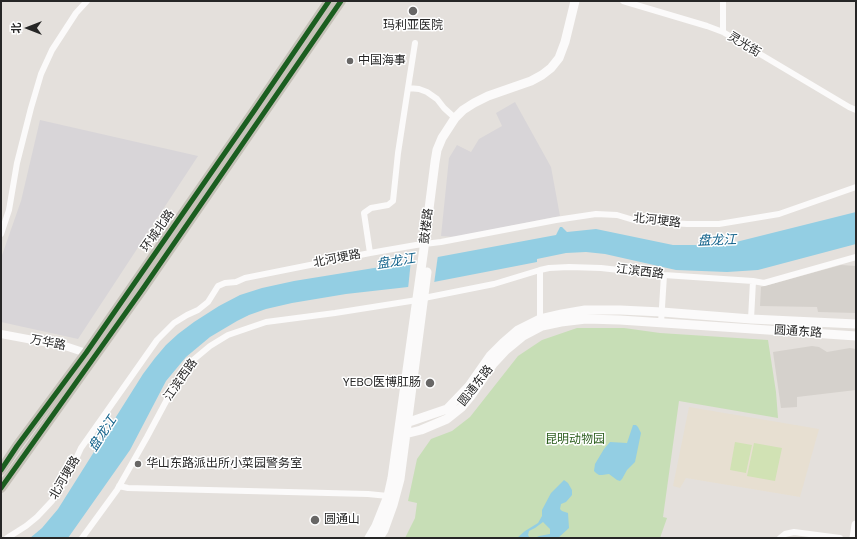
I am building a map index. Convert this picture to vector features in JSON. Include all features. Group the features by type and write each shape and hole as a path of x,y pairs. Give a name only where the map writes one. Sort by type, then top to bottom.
{"main road":[{"name":"环城北路","path":"1,488 89,355 330,1"},
{"name":"环城北路","path":"1,470 17,446 154,273 341,1"},
{"name":"鼓楼路","path":"427,248 435,162 442,138 455,118 463,110 488,96 531,81 551,68 559,58 565,42 576,1"},
{"name":"鼓楼路","path":"379,538 391,512 397,491 402,432 427,248 441,157 446,140 459,120 466,114 490,101 544,80 555,71 564,60 570,44 580,1"},
{"name":"鼓楼路","path":"406,423 420,299"},
{"name":"圆通东路","path":"856,324 751,319 620,310 585,310 540,319 518,330 503,343 490,356 469,386 447,409 406,423 402,432 421,430 447,419 462,407 493,364 506,350 523,336 542,326 586,319 856,336"},
{"name":"鼓楼路","path":"369,538 376,526 388,496 402,432"},
{"path":"854,538 856,525"}],"street":[{"path":"1,234 9,210 17,163 41,74 52,50 76,13 87,1"},
{"name":"灵光街","path":"623,1 723,32 856,110"},
{"path":"723,1 723,32"},
{"path":"370,253 364,213 371,208 388,205 393,201 402,127 415,43"},
{"path":"408,88 419,89 427,92 437,99 455,118"},
{"name":"北河埂路","path":"7,538 38,517 52,501 68,476 81,448 157,340 174,323 198,310 208,302 218,286 224,283 236,282 245,278 416,244 427,248 556,220 596,214 617,216 637,221 719,224 779,214 856,187"},
{"name":"江滨西路","path":"82,538 119,486 147,437 170,392 192,361 210,346 228,335 266,322 335,313 420,299 494,284 549,268 601,268 664,276 753,281 764,283 856,257"},
{"path":"540,270 540,319"},
{"path":"661,323 664,276"},
{"path":"751,319 753,281"},
{"name":"万华路","path":"1,334 65,346 89,355"},
{"path":"119,486 128,488 368,494 388,496"},
{"path":"780,538 785,534 794,532 840,538"}],"shaded area":[{"path":"515,102 551,167 560,216 455,237 441,236 449,158 457,145 471,152 479,139 502,126 496,113"},
{"path":"40,120 198,156 78,339 1,322 1,258 21,201"},
{"path":"841,265 856,266 856,313 818,312 817,307 760,306 761,287"},
{"path":"812,346 819,347 827,352 850,348 856,349 856,390 797,397 797,407 781,408 773,352"},
{"path":"689,407 819,429 800,497 686,478 680,488 673,486"}],"green space":[{"name":"昆明动物园","path":"577,328 624,328 660,333 768,340 776,392 778,418 679,401 663,517 667,518 660,538 405,538 415,518 417,503 408,501 417,459 431,439 452,431 470,417 518,356 542,340"},
{"path":"735,442 752,445 746,473 730,470"},
{"path":"754,443 782,448 775,481 747,476"}],"water":[{"path":"856,212 856,244 758,270 727,272 676,270 605,254 586,252 566,253 537,259 537,262 408,287 346,294 292,303 266,309 249,315 210,337 186,357 166,381 130,450 68,538 30,538 42,528 58,509 143,374 166,345 194,322 240,295 262,288 294,281 411,262 556,235 560,227 567,232 596,229 673,245 718,245 736,242"},
{"path":"633,425 638,427 641,433 635,462 627,470 622,479 620,481 609,474 599,475 596,473 594,471 595,464 604,449 610,442 627,443"},
{"path":"564,480 568,483 572,490 572,495 566,502 561,504 560,509 568,513 569,528 558,538 535,538 550,534 550,529 543,522 529,531 528,535 530,538 517,538 538,523 542,516 542,510 551,493"}],"pier":[{"path":"438,255 434,284 408,289 411,260"}],"cycle path":[{"path":"1,470 86,353 329,1"},
{"path":"1,488 142,290 341,1"}],"place":[{"name":"玛利亚医院","path":"413,11"},
{"name":"中国海事","path":"350,61"},
{"name":"YEBO医博肛肠","path":"430,383"},
{"name":"华山东路派出所小菜园警务室","path":"138,464"},
{"name":"圆通山","path":"315,520"}],"water label":[{"name":"盘龙江","path":"717,241"},
{"name":"盘龙江","path":"396,262"},
{"name":"盘龙江","path":"103,434"}]}
